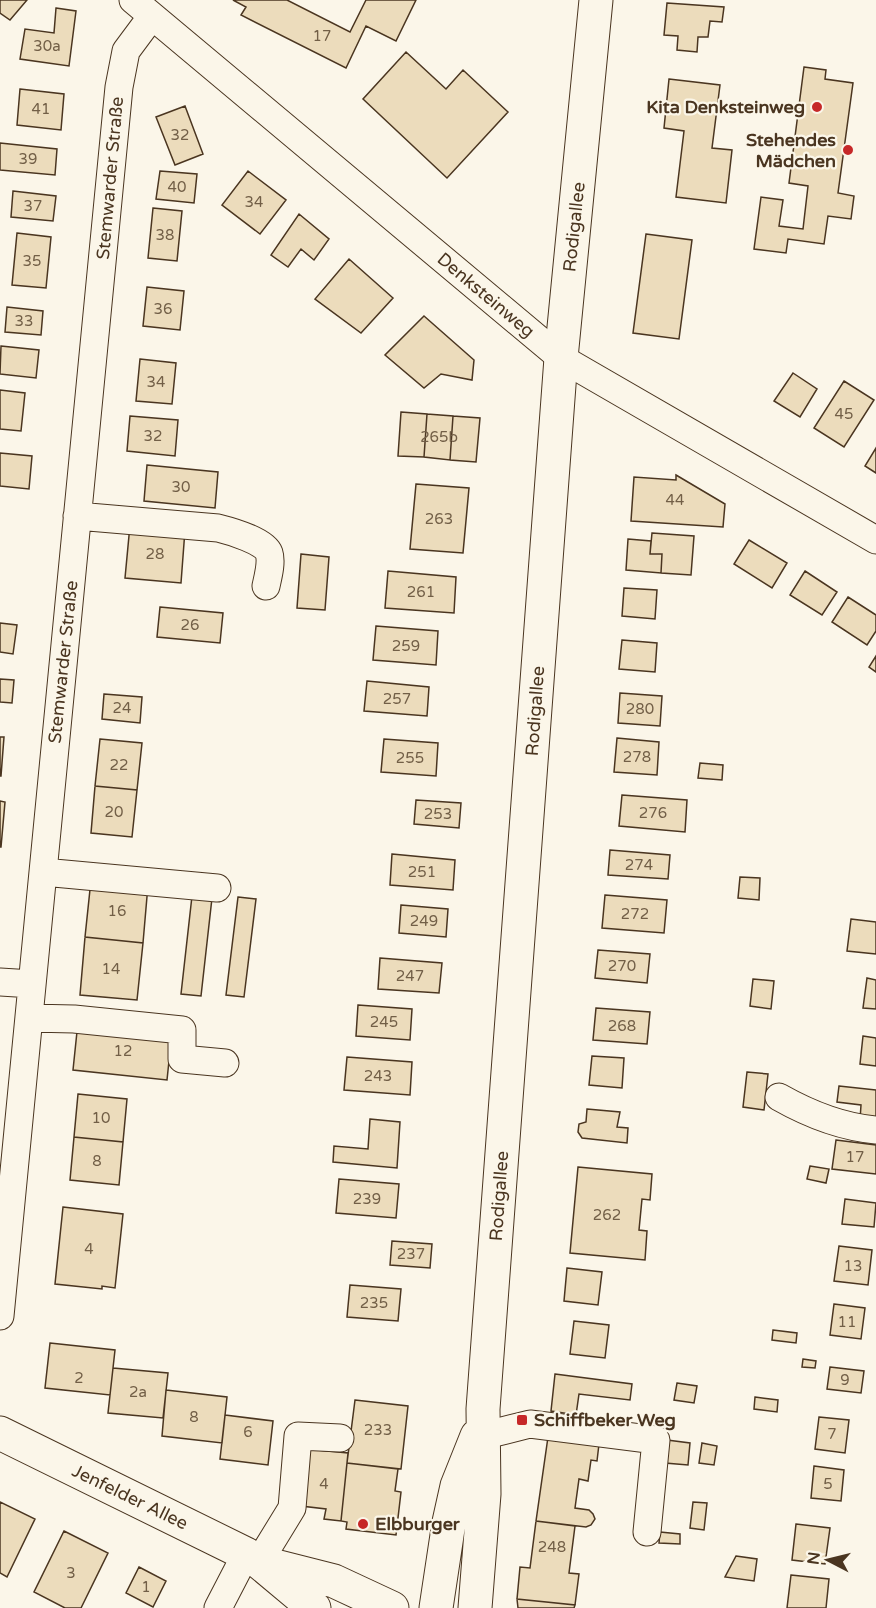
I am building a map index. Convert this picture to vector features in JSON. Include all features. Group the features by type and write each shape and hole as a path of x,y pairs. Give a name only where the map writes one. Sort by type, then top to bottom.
{"main road":[{"name":"Rodigallee","path":"475,1608 484,1494 482,1430 561,358 596,0"},
{"name":"Rodigallee","path":"436,1608 457,1486 482,1430"},
{"name":"Jenfelder Allee","path":"0,1433 252,1558 334,1581 392,1608"},
{"name":"Jenfelder Allee","path":"252,1558 314,1608"}],"street":[{"name":"Denksteinweg","path":"142,8 561,358 876,540"},
{"name":"Stemwarder Straße","path":"0,1316 119,87 126,51 142,8"},
{"path":"77,516 218,528 235,533 266,548 269,553 266,586"},
{"path":"43,872 218,888"},
{"path":"0,982 32,984"},
{"path":"29,1018 74,1019 182,1030 182,1059 225,1063"},
{"path":"779,1097 805,1111 854,1127 876,1130"},
{"path":"482,1430 530,1424 656,1440 647,1532"},
{"path":"219,1608 252,1558 292,1508 298,1436 340,1438"}],"building":[{"path":"0,0 27,0 10,20 0,13"},
{"path":"233,0 287,0 350,32 366,0 416,0 396,41 366,26 346,68 241,15 246,7"},
{"path":"667,3 724,7 722,22 710,21 708,37 698,37 697,52 677,50 678,36 664,35"},
{"path":"56,8 76,11 69,66 20,59 25,29 54,33"},
{"path":"406,52 446,89 463,70 508,112 447,178 363,99"},
{"path":"804,67 826,70 825,79 853,83 838,193 854,196 851,219 828,216 824,244 788,239 786,253 754,249 761,197 783,200 779,226 803,229 808,186 789,183"},
{"path":"669,79 720,85 712,148 732,150 726,203 676,197 684,131 664,128"},
{"path":"20,89 64,94 61,130 17,125"},
{"path":"185,106 203,154 175,165 156,117"},
{"path":"0,143 57,149 55,175 0,170"},
{"path":"160,171 197,174 194,203 156,199"},
{"path":"248,171 286,200 260,234 222,205"},
{"path":"13,191 56,196 53,221 11,217"},
{"path":"153,208 182,211 177,261 148,258"},
{"path":"299,214 329,239 314,260 301,249 288,267 271,255"},
{"path":"17,233 51,237 46,288 12,285"},
{"path":"646,234 692,240 679,339 633,333"},
{"path":"349,259 393,298 361,333 315,299"},
{"path":"147,287 184,291 180,330 143,326"},
{"path":"7,307 43,311 41,335 5,332"},
{"path":"424,316 474,360 472,380 441,374 424,388 385,355"},
{"path":"1,346 39,350 36,378 0,374"},
{"path":"140,359 176,363 172,404 136,401"},
{"path":"793,373 817,389 800,417 774,401"},
{"path":"844,381 874,400 844,447 814,428"},
{"path":"0,390 25,393 21,431 0,429"},
{"path":"401,412 427,414 424,457 398,456"},
{"path":"427,414 453,416 450,460 424,457"},
{"path":"130,416 178,420 175,456 127,451"},
{"path":"453,416 480,418 476,462 450,460"},
{"path":"876,448 876,473 865,466"},
{"path":"0,453 32,456 29,489 0,486"},
{"path":"147,465 218,472 215,508 144,501"},
{"path":"676,475 725,504 723,527 631,521 634,477 676,480"},
{"path":"416,484 469,488 463,553 410,549"},
{"path":"130,525 185,530 181,583 125,578"},
{"path":"652,533 694,536 691,575 661,573 662,554 650,554"},
{"path":"628,539 651,541 650,554 662,554 661,573 626,570"},
{"path":"749,540 787,563 772,588 734,564"},
{"path":"301,554 329,557 325,610 297,608"},
{"path":"388,571 456,577 454,613 385,608"},
{"path":"805,571 837,592 822,615 790,595"},
{"path":"624,588 657,590 655,619 622,616"},
{"path":"848,597 876,615 876,631 867,645 832,622"},
{"path":"160,607 223,613 220,643 157,637"},
{"path":"0,623 17,625 13,654 0,652"},
{"path":"376,626 438,631 436,665 373,660"},
{"path":"622,640 657,643 655,672 619,669"},
{"path":"876,656 876,672 869,667"},
{"path":"0,679 14,680 12,703 0,702"},
{"path":"367,681 429,687 427,716 364,711"},
{"path":"620,693 662,696 660,726 618,723"},
{"path":"104,694 142,697 140,723 102,719"},
{"path":"0,737 4,737 1,776 0,776"},
{"path":"617,738 659,742 657,775 614,772"},
{"path":"100,739 142,743 137,790 95,786"},
{"path":"384,739 438,743 436,776 381,772"},
{"path":"700,763 723,765 722,780 698,778"},
{"path":"95,786 137,790 132,837 91,833"},
{"path":"622,795 687,800 685,832 619,826"},
{"path":"416,800 461,803 459,828 414,824"},
{"path":"0,801 5,802 1,847 0,847"},
{"path":"610,850 670,855 668,879 608,875"},
{"path":"392,854 455,860 453,890 390,885"},
{"path":"740,877 760,878 759,900 738,898"},
{"path":"91,880 148,885 143,943 85,937"},
{"path":"605,895 667,900 664,933 602,928"},
{"path":"192,896 212,898 201,996 181,994"},
{"path":"238,897 256,899 244,997 226,995"},
{"path":"401,905 448,909 446,937 399,933"},
{"path":"851,919 876,922 876,954 847,951"},
{"path":"85,937 143,943 137,1000 80,995"},
{"path":"598,950 650,954 647,983 595,978"},
{"path":"380,958 442,963 439,993 378,989"},
{"path":"867,978 876,980 876,1009 863,1008"},
{"path":"753,979 774,981 771,1009 750,1006"},
{"path":"358,1005 412,1009 410,1040 356,1036"},
{"path":"596,1008 650,1012 647,1044 593,1040"},
{"path":"78,1022 172,1032 167,1080 73,1070"},
{"path":"863,1036 876,1038 876,1066 860,1064"},
{"path":"592,1056 624,1058 622,1088 589,1085"},
{"path":"347,1057 412,1062 410,1095 344,1090"},
{"path":"747,1072 768,1074 764,1110 743,1107"},
{"path":"839,1086 876,1090 876,1122 860,1120 861,1105 837,1102"},
{"path":"78,1094 127,1099 123,1142 74,1137"},
{"path":"587,1109 620,1112 617,1127 628,1128 627,1143 582,1138 578,1132 579,1124 586,1122"},
{"path":"370,1119 400,1122 397,1168 333,1162 334,1146 368,1149"},
{"path":"74,1137 123,1142 119,1185 70,1180"},
{"path":"836,1140 876,1145 876,1174 832,1169"},
{"path":"810,1166 829,1169 826,1183 807,1179"},
{"path":"578,1167 652,1174 650,1200 642,1199 639,1230 647,1231 645,1260 570,1253"},
{"path":"339,1179 399,1184 396,1218 336,1213"},
{"path":"845,1199 876,1203 874,1227 842,1224"},
{"path":"63,1207 123,1214 115,1288 102,1286 102,1289 55,1284"},
{"path":"392,1241 432,1244 430,1268 390,1265"},
{"path":"839,1246 872,1250 868,1285 834,1281"},
{"path":"567,1268 602,1272 598,1305 564,1301"},
{"path":"350,1285 401,1289 398,1321 347,1317"},
{"path":"834,1304 865,1308 861,1339 830,1335"},
{"path":"574,1321 609,1325 605,1358 570,1354"},
{"path":"773,1330 797,1333 796,1343 772,1340"},
{"path":"50,1343 115,1350 110,1395 45,1388"},
{"path":"803,1359 816,1361 815,1368 802,1367"},
{"path":"830,1367 864,1371 861,1393 827,1389"},
{"path":"113,1368 168,1373 163,1418 108,1413"},
{"path":"555,1374 632,1384 630,1400 579,1394 576,1415 551,1411"},
{"path":"677,1383 697,1386 694,1403 674,1400"},
{"path":"166,1390 227,1397 222,1443 162,1436"},
{"path":"755,1397 778,1400 777,1412 754,1409"},
{"path":"355,1400 408,1406 401,1469 347,1463"},
{"path":"225,1415 273,1421 268,1465 220,1459"},
{"path":"819,1417 849,1420 845,1453 815,1449"},
{"path":"548,1437 599,1444 597,1461 591,1460 588,1481 579,1479 575,1508 589,1510 593,1514 595,1519 591,1525 586,1527 536,1521"},
{"path":"667,1440 690,1443 688,1465 665,1463"},
{"path":"702,1443 717,1446 714,1465 699,1463"},
{"path":"307,1449 348,1453 341,1521 324,1519 326,1509 301,1506"},
{"path":"347,1463 398,1469 395,1491 401,1492 396,1535 346,1529 347,1522 341,1521"},
{"path":"814,1466 844,1470 841,1501 811,1498"},
{"path":"0,1502 35,1519 7,1577 0,1573"},
{"path":"693,1502 707,1503 704,1530 690,1528"},
{"path":"536,1521 575,1526 569,1573 579,1574 575,1605 517,1599 520,1567 530,1568"},
{"path":"796,1524 830,1528 825,1564 792,1560"},
{"path":"64,1531 108,1553 81,1608 65,1608 34,1592"},
{"path":"660,1532 680,1534 680,1544 659,1543"},
{"path":"736,1556 757,1559 754,1581 725,1577"},
{"path":"139,1567 166,1581 153,1607 126,1593"},
{"path":"791,1575 829,1579 826,1608 787,1608"},
{"path":"517,1599 575,1605 574,1608 518,1608"}],"place":[{"name":"Kita Denksteinweg","path":"817,107"},
{"name":"Stehendes Mädchen","path":"848,150"},
{"name":"Schiffbeker Weg","path":"522,1420"},
{"name":"Elbburger","path":"363,1524"}]}
